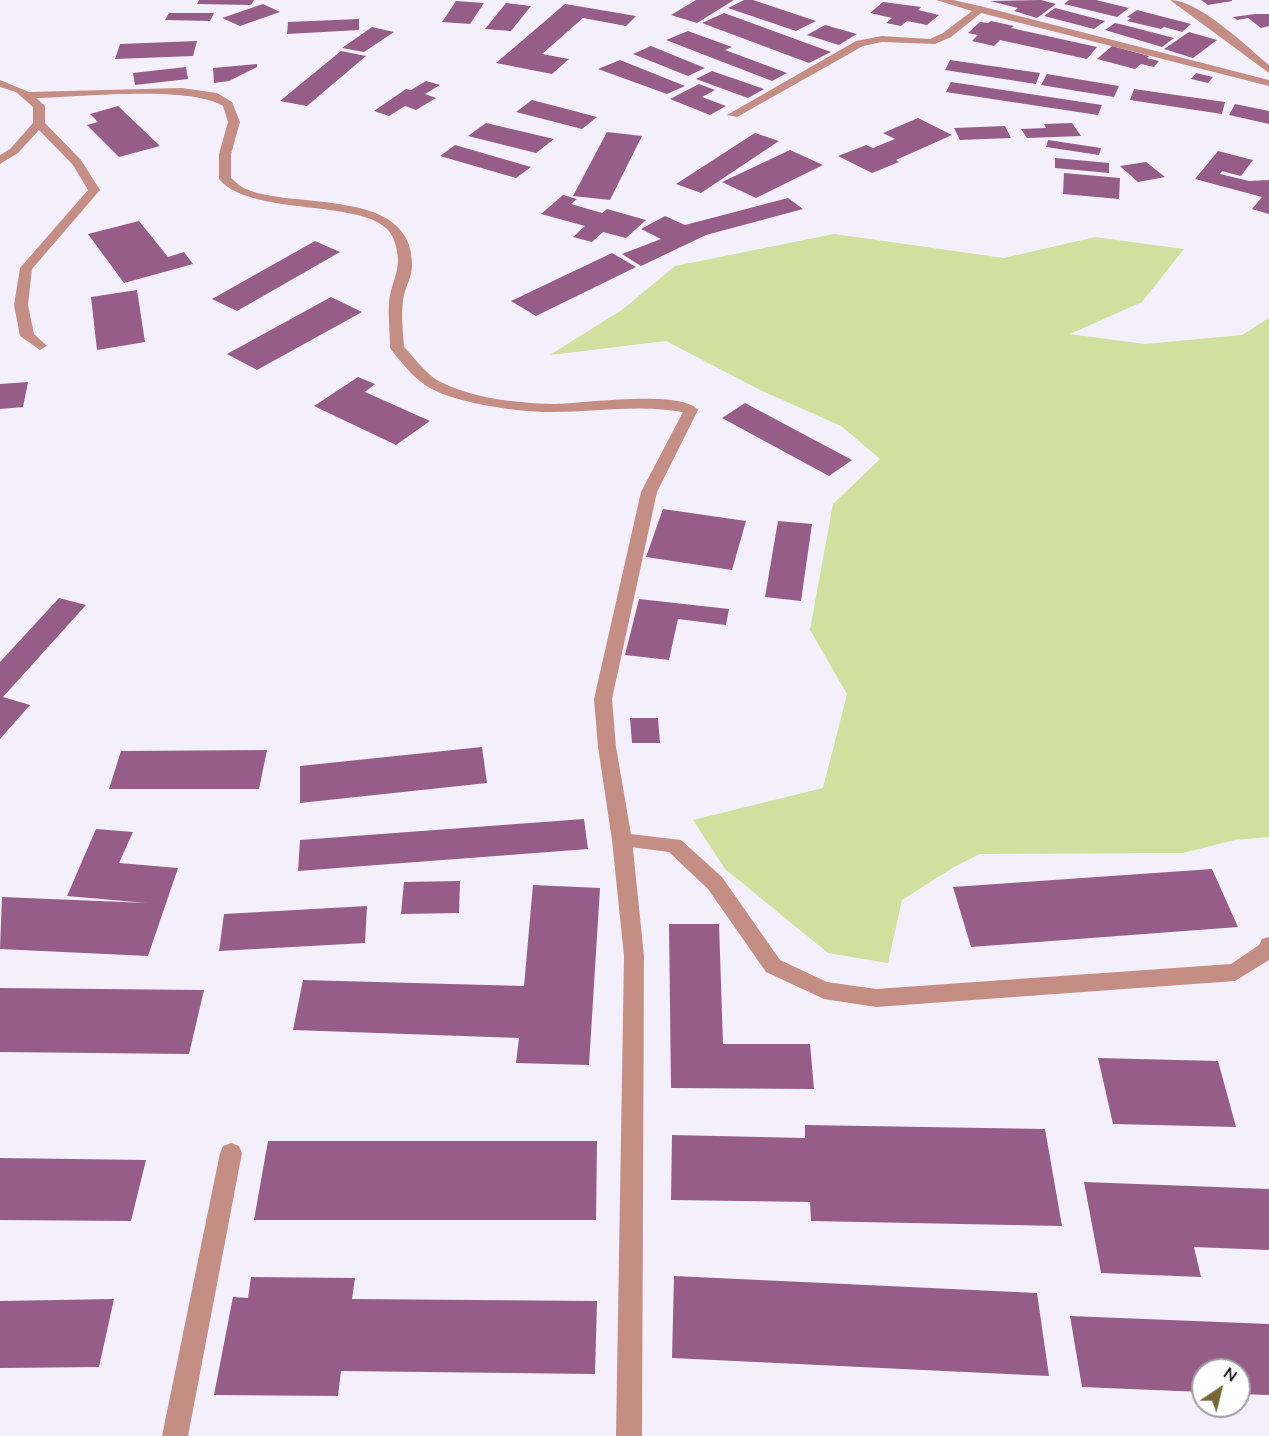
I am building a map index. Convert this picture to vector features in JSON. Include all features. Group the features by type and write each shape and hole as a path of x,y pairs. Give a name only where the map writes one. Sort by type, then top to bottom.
{"street":[{"path":"940,0 1269,83"},
{"path":"1175,0 1221,31 1269,70"},
{"path":"733,115 860,43 882,39 931,42 947,35 980,9"},
{"path":"0,83 20,90 39,106 39,123 14,151 0,160"},
{"path":"27,95 183,91 213,95 228,104 234,122 225,154 225,179 240,191 265,198 347,208 381,219 400,237 405,266 396,301 397,348 430,382 481,401 553,408 603,404 652,404 680,406 691,410 649,492 603,699 607,747 622,840 634,956 629,1436"},
{"path":"39,123 71,153 94,190 26,268 21,305 27,336 40,346"},
{"path":"622,840 674,845 715,883 773,966 824,990 876,998 1235,972 1268,950 1269,945"},
{"path":"175,1436 231,1153"}],"green space":[{"path":"834,234 1004,258 1095,237 1184,249 1142,302 1070,334 1145,344 1242,335 1269,318 1269,837 1235,840 1183,853 980,854 954,867 902,900 888,963 828,953 725,869 693,820 823,788 847,694 810,630 833,504 880,459 841,426 760,390 666,341 550,355 623,309 675,266"}],"building":[{"path":"199,0 254,0 251,5 197,4"},
{"path":"696,0 734,0 697,23 671,15"},
{"path":"744,0 753,0 816,21 796,31 728,8"},
{"path":"1041,0 1056,4 1037,18 1014,11 1018,8 990,1"},
{"path":"1069,0 1096,0 1129,8 1117,17 1064,4"},
{"path":"1201,0 1232,0 1232,1 1208,5"},
{"path":"456,1 484,3 470,24 442,22"},
{"path":"883,2 921,7 918,10 939,15 927,25 907,21 901,26 886,23 892,18 870,13"},
{"path":"506,3 531,6 511,31 485,29"},
{"path":"263,4 280,12 240,26 222,18"},
{"path":"565,4 636,16 626,26 583,18 542,54 569,59 552,74 496,63"},
{"path":"1055,8 1105,21 1094,29 1044,16"},
{"path":"1137,10 1191,24 1182,32 1127,21 1131,18 1127,17"},
{"path":"169,13 214,13 210,21 165,20"},
{"path":"724,13 831,52 809,63 702,23"},
{"path":"1269,14 1269,26 1261,28 1248,18 1237,20 1233,17"},
{"path":"359,19 359,30 287,34 288,22"},
{"path":"991,21 1014,26 1011,28 1097,47 1087,59 1000,40 994,46 972,41 978,35 968,33 980,22"},
{"path":"1115,23 1174,38 1162,47 1105,30"},
{"path":"825,25 857,34 839,45 807,35"},
{"path":"372,27 394,32 364,52 342,48"},
{"path":"688,31 732,47 725,50 787,73 772,81 666,40"},
{"path":"1189,32 1217,40 1193,58 1164,49"},
{"path":"197,41 193,56 115,59 120,44"},
{"path":"651,46 705,68 688,76 633,54"},
{"path":"1112,46 1159,61 1154,67 1141,64 1135,69 1097,59"},
{"path":"341,51 366,56 307,106 280,101"},
{"path":"620,60 685,86 667,94 598,69"},
{"path":"950,60 1040,73 1036,84 945,70"},
{"path":"257,64 257,67 229,81 214,83 213,68"},
{"path":"186,67 188,79 135,85 133,73"},
{"path":"712,71 764,89 748,98 696,79"},
{"path":"1196,73 1213,77 1208,83 1191,79"},
{"path":"1047,74 1119,86 1114,97 1041,85"},
{"path":"426,81 440,85 425,94 436,98 416,110 405,106 389,116 374,111 406,89 411,90"},
{"path":"951,82 1102,105 1098,115 946,92"},
{"path":"699,84 715,90 702,97 726,106 710,115 670,99"},
{"path":"1134,89 1225,102 1222,114 1130,100"},
{"path":"532,100 597,117 582,129 516,112"},
{"path":"1235,104 1269,111 1269,124 1229,115"},
{"path":"118,106 160,146 119,157 87,125 98,122 90,114"},
{"path":"918,118 952,135 872,173 838,156 866,145 873,148 895,139 883,133"},
{"path":"486,123 554,139 536,153 468,136"},
{"path":"1072,123 1081,136 1027,138 1021,129 1046,128 1044,124"},
{"path":"1005,126 1011,138 960,140 954,128"},
{"path":"607,132 642,136 610,200 573,196"},
{"path":"755,133 779,141 701,193 676,184"},
{"path":"1048,140 1101,148 1099,155 1046,147"},
{"path":"455,145 531,167 516,178 440,156"},
{"path":"790,150 823,165 756,198 722,182"},
{"path":"1218,151 1253,160 1241,176 1222,171 1220,174 1249,181 1269,180 1269,214 1252,209 1262,197 1195,179"},
{"path":"1055,158 1109,163 1109,173 1055,168"},
{"path":"1146,162 1165,177 1138,182 1120,166"},
{"path":"1064,173 1120,178 1119,199 1063,194"},
{"path":"563,195 577,199 571,204 602,213 607,209 646,220 626,238 603,232 592,242 573,237 585,226 541,214"},
{"path":"788,198 803,209 706,235 641,266 622,254 661,239 641,229 665,216 685,225"},
{"path":"139,221 168,257 184,252 193,264 124,283 88,234"},
{"path":"315,241 340,252 237,311 212,299"},
{"path":"612,253 636,267 536,316 511,301"},
{"path":"137,290 145,342 97,350 91,297"},
{"path":"331,297 362,312 257,370 227,354"},
{"path":"358,377 375,384 365,392 430,421 396,445 314,406"},
{"path":"28,382 23,407 0,409 0,384"},
{"path":"745,403 852,460 829,476 722,418"},
{"path":"663,509 746,521 732,570 646,557"},
{"path":"778,521 812,524 801,601 765,597"},
{"path":"59,598 86,605 3,697 30,705 0,739 0,662"},
{"path":"639,599 729,609 726,625 678,619 669,660 625,655"},
{"path":"630,718 658,718 660,743 632,743"},
{"path":"482,747 487,783 300,803 300,766"},
{"path":"267,750 259,789 109,789 121,751"},
{"path":"584,819 588,849 298,871 300,840"},
{"path":"96,829 133,832 119,863 178,868 148,956 0,949 2,897 147,903 67,896"},
{"path":"1212,869 1238,927 971,947 953,887"},
{"path":"460,881 459,913 401,914 404,882"},
{"path":"533,885 600,888 589,1065 516,1063 519,1038 293,1030 303,980 524,986"},
{"path":"367,906 365,943 219,951 224,914"},
{"path":"669,924 719,924 723,1044 810,1044 814,1089 671,1088"},
{"path":"0,988 204,990 189,1054 0,1052"},
{"path":"1098,1058 1218,1061 1236,1127 1113,1124"},
{"path":"805,1125 1045,1129 1062,1226 811,1221 810,1202 671,1200 672,1135 805,1138"},
{"path":"268,1141 597,1141 596,1220 254,1220"},
{"path":"0,1158 146,1160 131,1221 0,1220"},
{"path":"1084,1182 1269,1189 1269,1250 1194,1247 1201,1277 1101,1273"},
{"path":"674,1276 1037,1293 1049,1376 672,1358"},
{"path":"251,1277 355,1278 352,1299 597,1301 595,1374 341,1371 338,1396 214,1395 233,1297 248,1298"},
{"path":"114,1299 99,1367 0,1368 0,1301"},
{"path":"1070,1316 1269,1324 1269,1395 1251,1394 1251,1358 1191,1358 1191,1392 1082,1387"}]}
